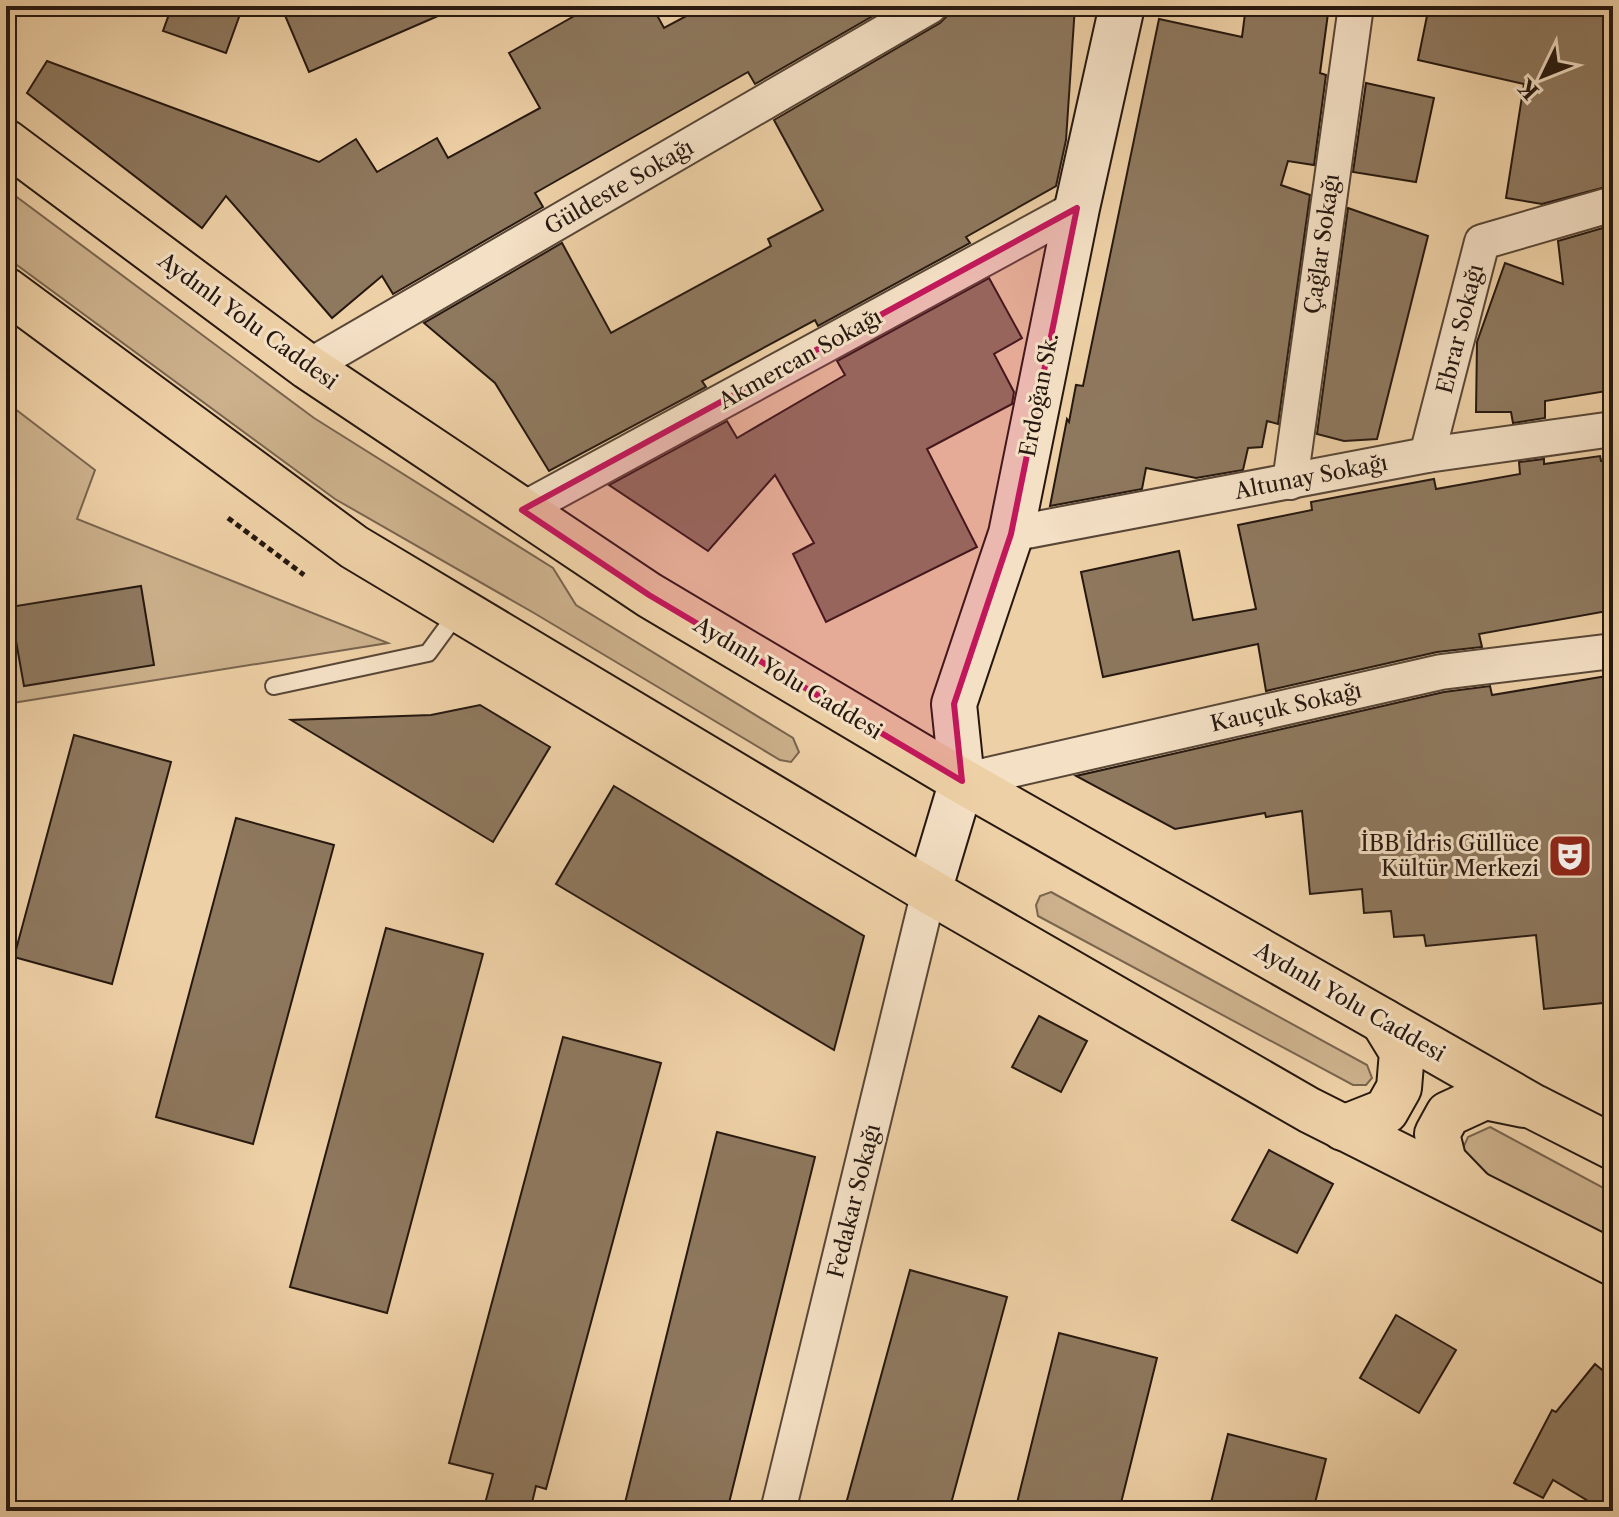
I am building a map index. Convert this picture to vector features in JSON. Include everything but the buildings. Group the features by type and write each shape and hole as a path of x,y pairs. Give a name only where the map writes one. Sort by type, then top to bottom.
{"main road":[{"name":"Aydınlı Yolu Caddesi","path":"6,142 308,367 649,595 962,781 1534,1107 1613,1147"},
{"path":"6,290 354,547 929,891 1343,1128 1613,1263"},
{"path":"1343,1128 1386,1111 1399,1088 1402,1052 1383,1021"},
{"path":"1473,1193 1444,1162 1437,1134 1448,1114 1485,1097 1534,1107"}],"street":[{"name":"Güldeste Sokağı","path":"308,367 930,6"},
{"name":"Erdoğan Sk.","path":"962,781 954,704 1011,534 1077,208 1122,6"},
{"name":"Çağlar Sokağı","path":"1290,482 1356,6"},
{"name":"Ebrar Sokağı","path":"1427,455 1482,242 1613,204"},
{"name":"Akmercan Sokağı","path":"522,510 1077,208"},
{"name":"Altunay Sokağı","path":"1011,534 1427,455 1613,429"},
{"name":"Kauçuk Sokağı","path":"962,781 1441,672 1613,651"},
{"path":"929,891 962,781"},
{"name":"Fedakar Sokağı","path":"778,1511 929,891"}],"lane":[{"path":"274,686 428,653 459,610"}],"path":[{"path":"228,518 304,575"}],"highlighted area":[{"path":"1077,208 1011,534 954,704 962,781 649,595 522,510"}],"shaded area":[{"path":"6,189 314,418 553,568 576,605 793,738 799,752 791,762 780,760 335,499 6,257"},
{"path":"6,402 95,470 77,519 388,643 6,704"},
{"path":"1051,892 1367,1065 1372,1078 1366,1085 1353,1085 1038,916 1036,905 1040,896"},
{"path":"1490,1127 1613,1193 1613,1250 1458,1159 1468,1137"}],"place":[{"name":"İBB İdris Güllüce Kültür Merkezi","path":"1570,856"}]}
